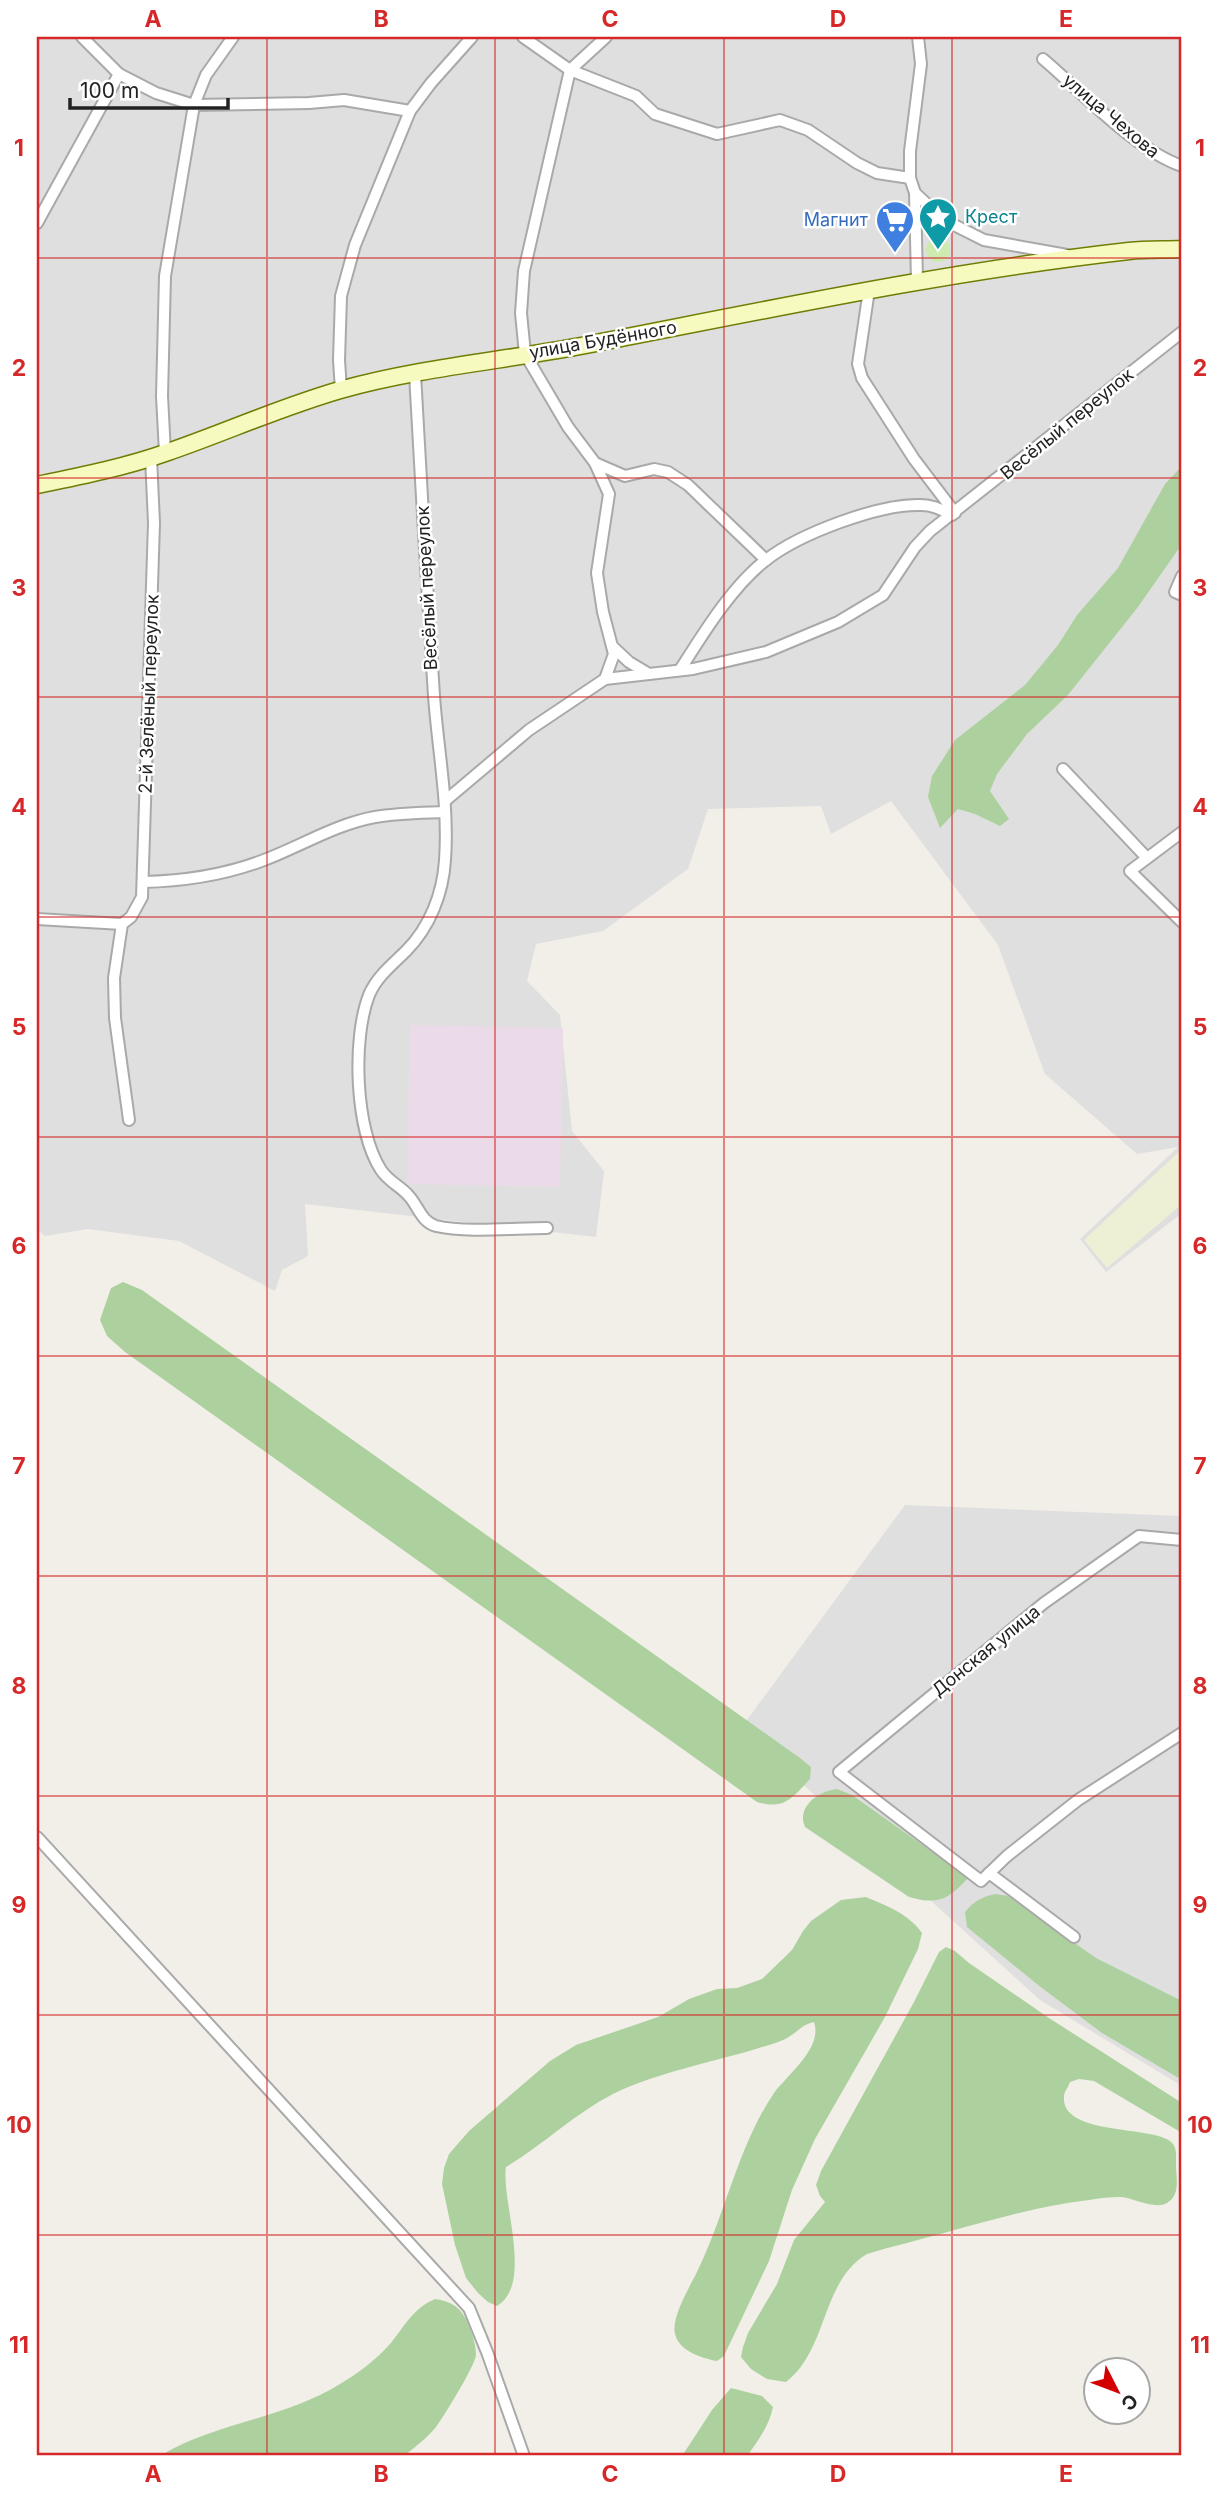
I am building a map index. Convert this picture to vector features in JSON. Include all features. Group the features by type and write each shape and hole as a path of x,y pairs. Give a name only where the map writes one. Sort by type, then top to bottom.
{"main road":[{"name":"улица Будённого","path":"37,485 158,455 264,415 341,390 439,367 597,343 917,281 1132,250 1182,249"}],"street":[{"path":"82,37 119,74 156,93 194,105 344,100 411,111"},
{"name":"2-й Зелёный переулок","path":"129,1120 114,1018 114,978 122,924 131,917 142,897 165,276 194,105 206,75 233,37"},
{"path":"341,390 341,296 355,245 411,111 431,83 472,37"},
{"path":"523,37 570,70 636,96 655,114 717,134 780,120 808,130 877,173 910,178"},
{"path":"605,679 613,661 613,647 603,612 597,573 609,494 595,463 568,427 525,354 521,313 524,271 570,70 606,37"},
{"path":"917,281 915,192 910,178 921,64 918,37"},
{"name":"улица Чехова","path":"1043,59 1136,140 1164,160 1182,166"},
{"path":"37,223 119,74"},
{"path":"915,192 944,220 984,240 1084,257"},
{"path":"869,290 858,364 862,378 914,459 954,514"},
{"name":"Весёлый переулок","path":"445,807 529,730 605,679 680,670 766,652 838,622 883,595 915,547 930,531 1182,332"},
{"name":"Весёлый переулок","path":"415,374 437,740 445,807 445,861 440,889 425,928 380,976 368,997 358,1056 359,1095 365,1130 381,1171 409,1195 426,1221 435,1226 462,1228 547,1228"},
{"path":"595,463 625,476 654,469 668,472 688,485 766,560"},
{"path":"680,670 734,593 766,560 793,544 840,523 879,510 925,505 954,514"},
{"path":"1182,576 1175,592 1182,595"},
{"path":"613,647 629,662 649,674"},
{"path":"1063,769 1147,858"},
{"path":"143,881 178,881 240,868 350,824 374,817 445,807"},
{"path":"1182,832 1130,870 1182,922"},
{"path":"37,919 122,924"},
{"name":"Донская улица","path":"985,1877 839,1772 1044,1603 1139,1536 1182,1540"},
{"path":"1074,1937 985,1877 1007,1856 1078,1800 1182,1733"},
{"path":"37,1837 469,2308 524,2456"}],"shaded area":[{"path":"37,37 1182,37 1182,1213 1106,1272 1080,1239 1178,1147 1137,1154 1045,1074 998,945 891,801 831,834 821,806 708,809 688,869 603,931 536,944 527,981 560,1015 572,1131 604,1171 596,1237 305,1204 308,1256 282,1270 275,1291 179,1241 88,1229 45,1236 37,1229"},
{"path":"410,1025 563,1028 560,1187 407,1184"},
{"path":"905,1505 1182,1516 1182,2086 1040,2000 741,1728"}],"green space":[{"path":"938,238 947,241 950,250 947,259 938,262 929,259 926,250 929,241"},
{"path":"1182,466 1182,544 1138,607 1068,695 1027,734 997,774 990,791 1009,819 1000,826 958,809 940,828 928,797 932,776 955,740 1025,685 1058,645 1077,615 1118,568 1165,484"},
{"path":"1182,1149 1182,1204 1107,1268 1084,1240"},
{"path":"123,1282 142,1290 800,1758 811,1767 810,1779 787,1801 775,1804 757,1802 125,1352 107,1336 100,1320 111,1288"},
{"path":"837,1789 852,1795 967,1879 954,1892 941,1899 927,1901 909,1897 805,1827 804,1813 810,1801"},
{"path":"987,1896 1008,1896 1096,1958 1182,2001 1182,2080 1102,2033 967,1927 965,1912 968,1908"},
{"path":"866,1897 897,1911 917,1926 922,1933 918,1949 885,2017 815,2139 792,2190 769,2261 724,2356 717,2361 698,2356 681,2345 674,2327 681,2303 706,2252 751,2135 774,2093 809,2051 814,2041 814,2022 775,2043 668,2073 613,2094 506,2167 514,2241 513,2280 508,2295 497,2306 478,2293 466,2278 455,2245 442,2184 449,2154 469,2131 550,2061 576,2045 658,2017 689,1999 717,1989 737,1988 762,1979 792,1950 811,1921 841,1900"},
{"path":"946,1947 1049,2018 1182,2103 1182,2133 1094,2081 1079,2079 1070,2082 1064,2096 1067,2109 1078,2118 1094,2124 1165,2138 1173,2144 1176,2154 1176,2191 1171,2200 1162,2205 1121,2197 1052,2206 867,2254 852,2266 841,2281 810,2352 800,2368 786,2382 767,2379 751,2369 741,2357 748,2333 777,2284 794,2240 825,2202 816,2185 821,2171 939,1952"},
{"path":"435,2299 451,2304 466,2318 476,2355 465,2380 436,2427 404,2456 160,2456 204,2435 296,2405 340,2384 379,2355 415,2313"},
{"path":"731,2388 762,2396 773,2407 766,2427 747,2456 682,2456 712,2410"}],"place":[{"name":"Крест","path":"938,251"},
{"name":"Магнит","path":"895,254"}]}
